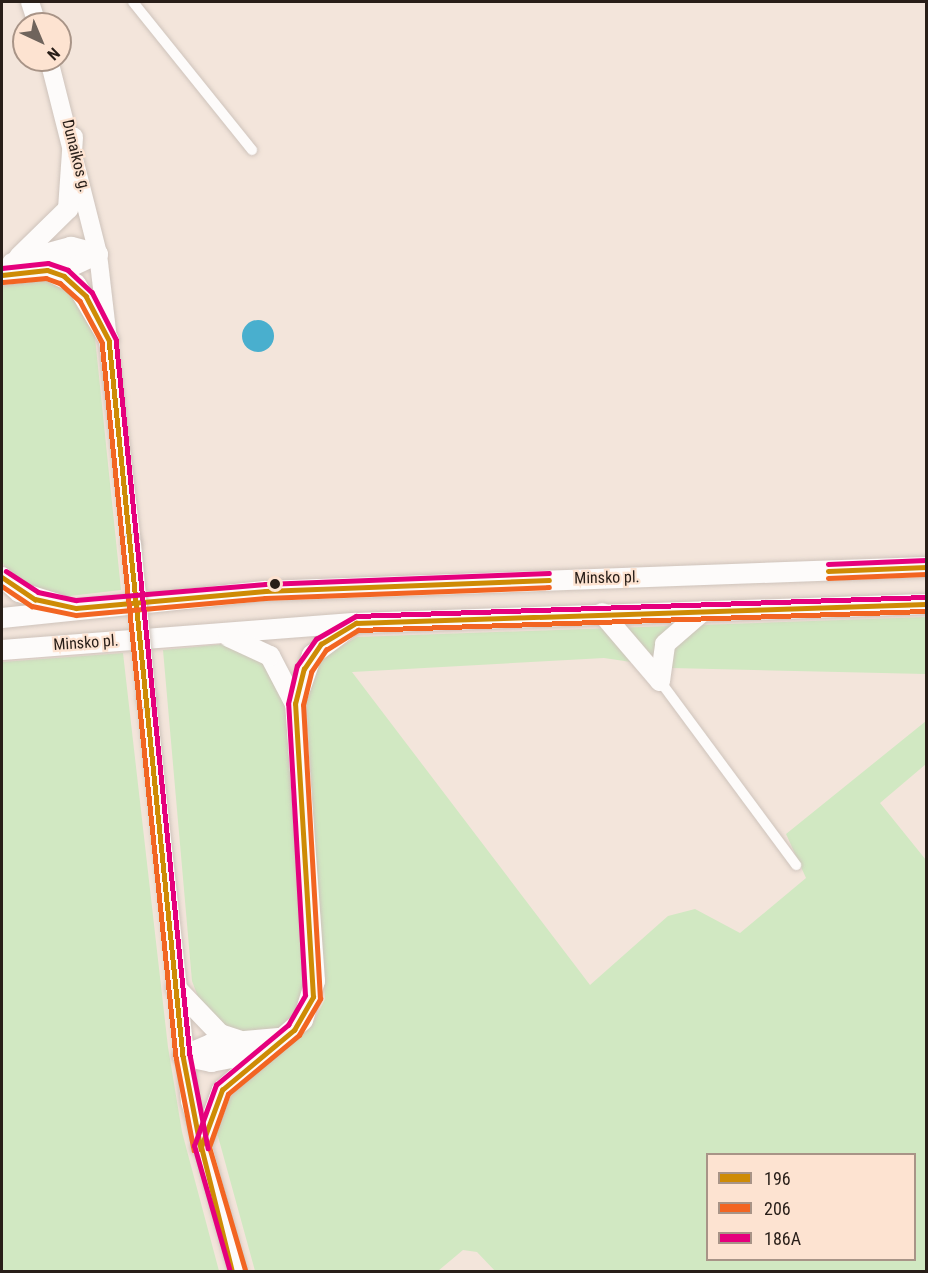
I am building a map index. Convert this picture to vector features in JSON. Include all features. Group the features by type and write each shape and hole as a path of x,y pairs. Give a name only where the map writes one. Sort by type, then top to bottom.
{"highway":[{"path":"5,270 68,208 73,137"},
{"path":"5,270 71,247 98,254"},
{"path":"5,270 47,270 80,265 98,254"},
{"path":"47,270 76,284 109,340"},
{"name":"Minsko pl.","path":"2,618 76,608 425,583 927,567"},
{"path":"2,578 35,599 76,608"},
{"name":"Minsko pl.","path":"2,650 356,623 927,604"},
{"path":"660,681 660,654 668,638 705,610"},
{"path":"602,614 660,681"},
{"path":"201,1147 222,1090 262,1051 284,1037 303,1020 315,981 295,704 312,655 356,623"},
{"path":"218,633 270,656 295,704"},
{"path":"176,988 220,1034 241,1041"},
{"path":"183,1056 195,1048 284,1037"},
{"path":"183,1056 211,1062 262,1051"}],"main road":[{"name":"Dunaikos g.","path":"53,72 73,137 98,254 109,340"},
{"path":"109,340 132,544 183,1056 201,1147 238,1272"}],"street":[{"path":"133,2 252,150"},
{"path":"660,681 796,865"}],"green space":[{"path":"49,276 70,285 94,328 121,590 61,597 36,593 10,577 2,561 2,287 10,280"},
{"path":"926,617 926,674 672,668 604,658 352,672 590,985 668,916 695,909 740,933 806,878 786,834 926,721 926,764 880,803 926,860 926,1271 496,1272 477,1252 463,1250 438,1271 255,1271 216,1129 228,1093 311,1027 325,999 306,694 313,664 357,637"},
{"path":"224,644 256,653 285,696 304,985 293,1016 273,1033 232,1033 198,997 192,981 163,650"},
{"path":"123,653 168,1047 182,1132 219,1271 2,1271 2,662"}],"water":[{"path":"258,320 269,325 274,336 269,347 258,352 247,347 242,336 247,325"}],"transit line":[{"name":"186A","path":"2,268 48,263 68,270 92,292 116,339 190,1055 208,1148"},
{"name":"196","path":"2,275 47,270 64,276 86,296 109,340 183,1056 201,1149"},
{"name":"206","path":"3,282 46,278 60,283 80,301 102,342 176,1057 194,1150"},
{"name":"186A","path":"828,564 926,560"},
{"name":"196","path":"828,571 926,567"},
{"name":"186A","path":"6,571 38,592 76,600 265,584 549,573"},
{"name":"206","path":"828,578 926,574"},
{"name":"196","path":"2,577 35,599 76,608 265,591 549,580"},
{"name":"206","path":"2,586 32,606 76,615 265,598 549,587"},
{"name":"186A","path":"230,1272 194,1146 216,1085 288,1025 305,995 288,704 297,666 316,639 356,616 926,597"},
{"name":"196","path":"232,1272 201,1147 222,1090 294,1030 313,997 295,704 304,669 321,644 356,623 926,604"},
{"name":"206","path":"245,1270 209,1147 228,1094 299,1035 320,999 303,705 311,672 326,650 358,630 926,611"}]}
